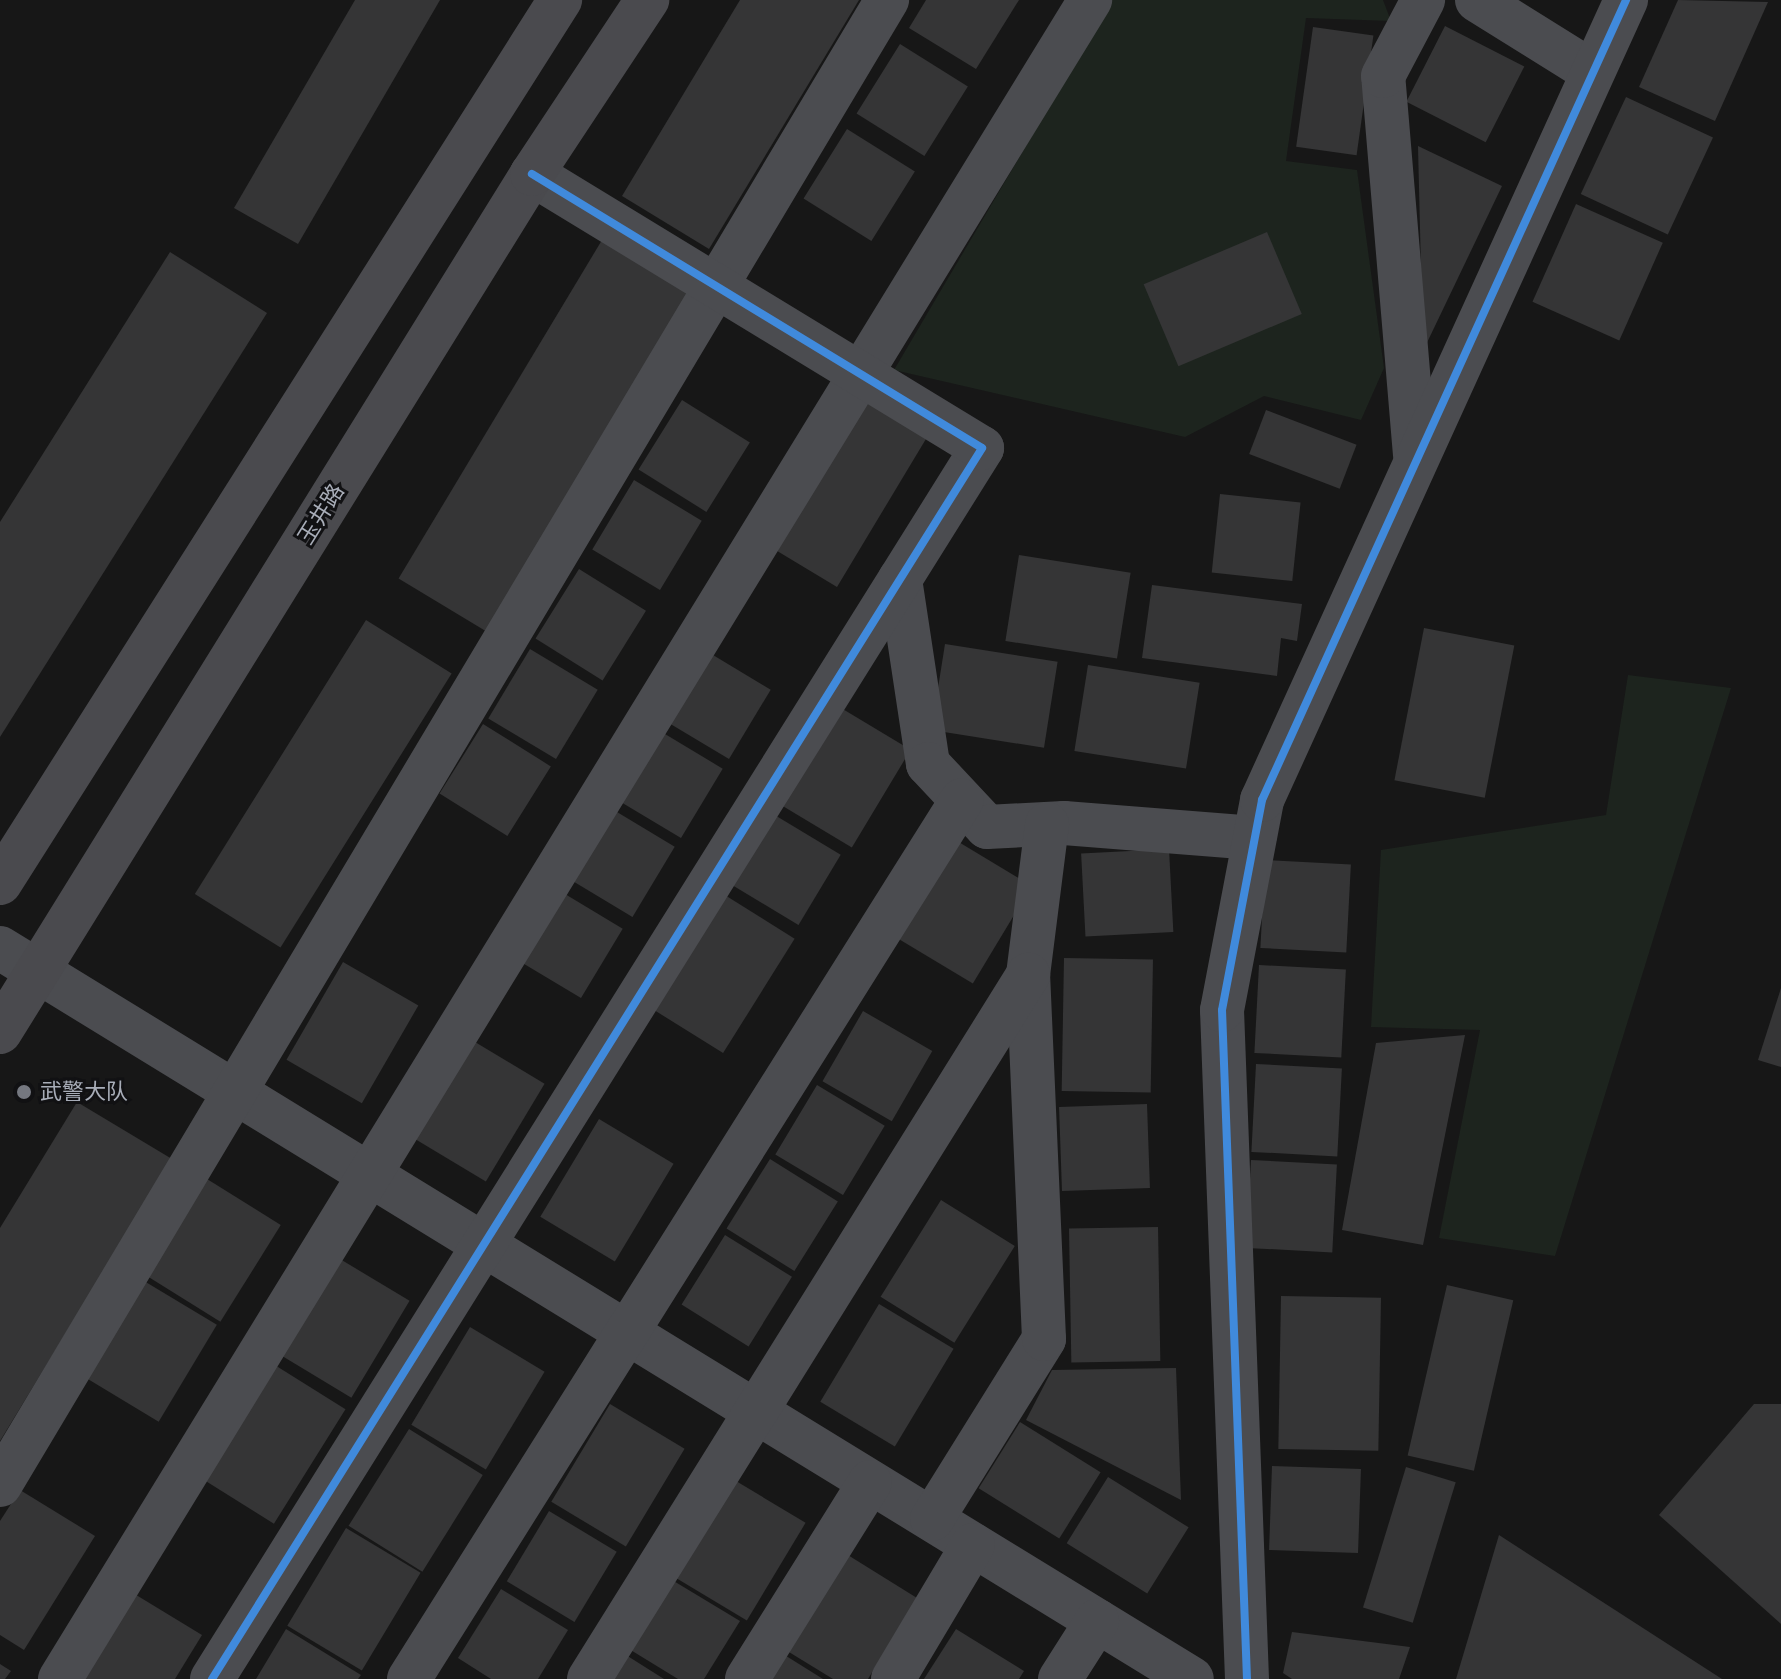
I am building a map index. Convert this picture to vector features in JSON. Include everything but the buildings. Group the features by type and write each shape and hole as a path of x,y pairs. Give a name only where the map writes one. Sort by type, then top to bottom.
{"street":[{"path":"0,883 560,0"},
{"name":"玉井路","path":"0,1032 532,174 647,0"},
{"path":"0,1485 238,1095 720,287 887,0"},
{"path":"60,1679 1090,0"},
{"path":"1415,457 1383,76 1423,0"},
{"path":"1477,0 1589,70"},
{"path":"1247,1679 1222,1010 1262,800 1589,70 1626,0"},
{"path":"212,1679 982,448 532,174"},
{"path":"900,579 928,764 987,827 1047,824 1254,838"},
{"path":"409,1679 962,800"},
{"path":"932,1519 1044,1339 1028,975 1047,824"},
{"path":"0,948 1192,1679"},
{"path":"589,1679 1028,975"},
{"path":"747,1679 870,1482"},
{"path":"893,1679 973,1545"},
{"path":"1060,1679 1097,1621"}],"shaded area":[{"path":"1112,0 1383,0 1391,21 1306,18 1286,161 1357,170 1384,368 1361,420 1264,396 1185,437 894,370"},
{"path":"1628,675 1731,688 1555,1256 1439,1238 1480,1030 1371,1027 1381,850 1606,815"}],"cycle path":[{"path":"1247,1679 1222,1010 1262,800 1626,0"},
{"path":"212,1679 982,448 532,174"}],"place":[{"name":"武警大队","path":"24,1092"}]}
